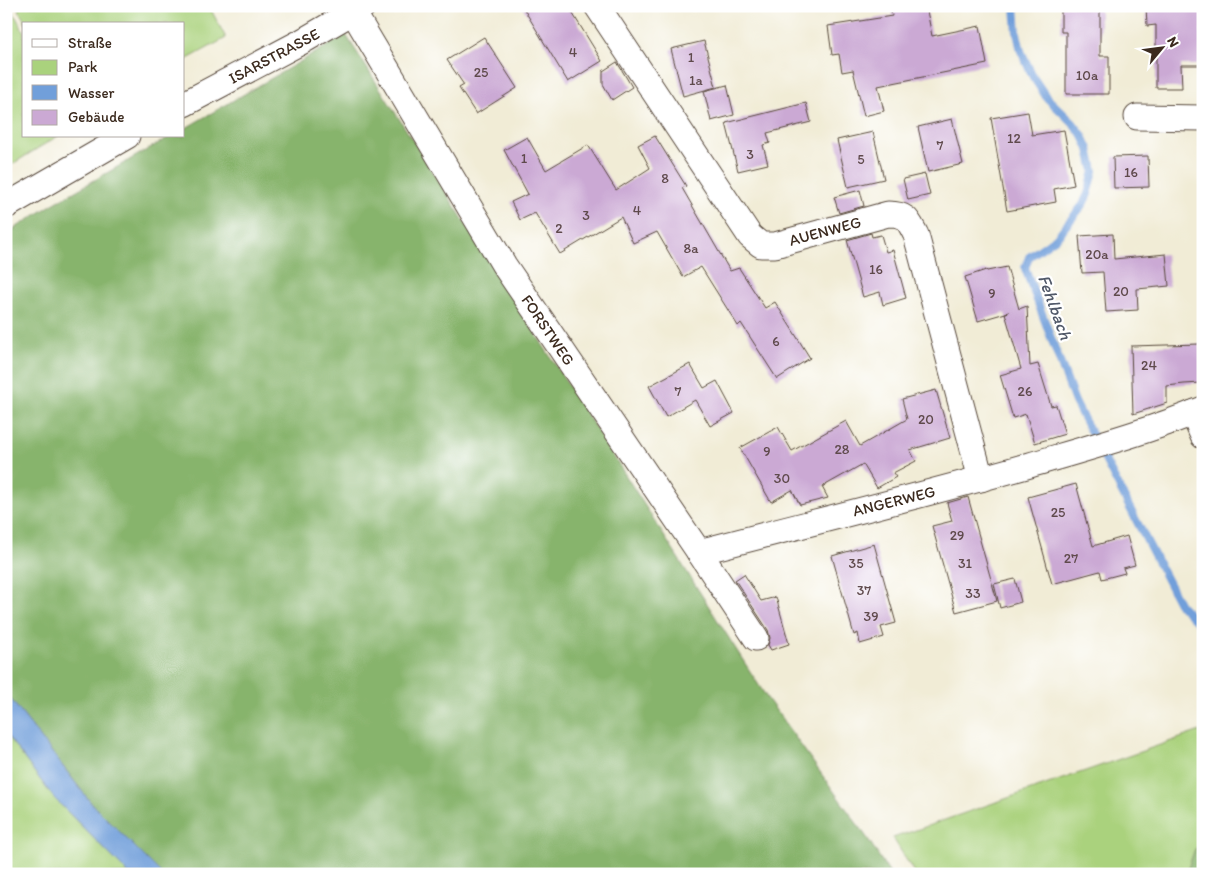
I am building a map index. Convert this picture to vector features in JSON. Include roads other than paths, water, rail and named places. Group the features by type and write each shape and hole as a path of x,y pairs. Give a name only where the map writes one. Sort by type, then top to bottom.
{"street":[{"name":"AUENWEG","path":"597,6 750,236 761,244 775,245 888,214 900,214 908,221 916,235 981,479"},
{"name":"ISARSTRASSE","path":"185,103 358,9"},
{"name":"FORSTWEG","path":"358,9 504,265 700,552 756,638"},
{"path":"1138,117 1203,118"},
{"path":"6,206 124,138"},
{"name":"ANGERWEG","path":"700,552 981,479 1095,446 1198,411 1203,436"}],"water":[{"path":"6,693 92,804 162,874 129,874 54,798 6,734"}],"waterway":[{"name":"Fehlbach","path":"1015,6 1017,33 1021,51 1033,77 1047,98 1073,123 1083,136 1089,149 1094,171 1088,194 1082,206 1056,238 1029,257 1025,268 1075,402 1180,605 1203,628"}]}
